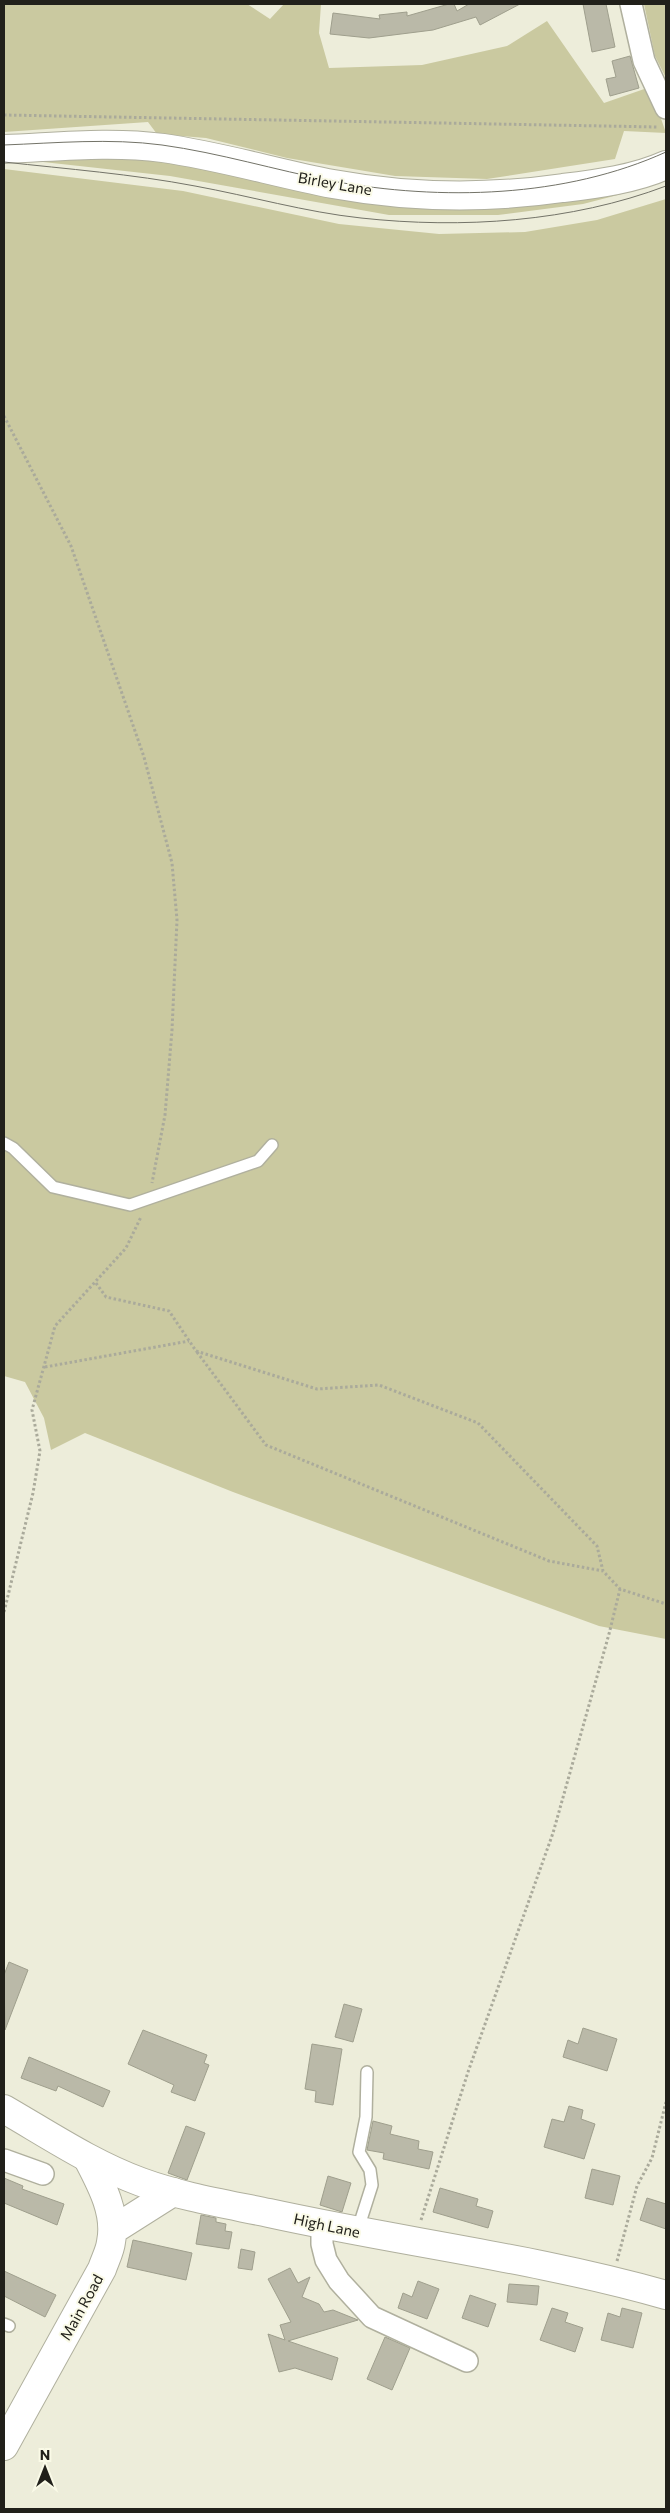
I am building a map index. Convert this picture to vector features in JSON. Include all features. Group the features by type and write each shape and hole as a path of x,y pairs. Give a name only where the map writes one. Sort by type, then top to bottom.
{"street":[{"path":"631,4 644,61 666,108"},
{"name":"Birley Lane","path":"4,148 104,145 160,148 195,152 283,173 370,190 471,196 529,193 584,186 644,173 666,165"},
{"name":"High Lane","path":"4,2109 88,2159 142,2182 173,2192 357,2232 612,2280 666,2295"},
{"name":"Main Road","path":"4,2446 102,2268 111,2244 113,2230 108,2202 88,2159"},
{"path":"4,2160 43,2174"},
{"path":"113,2230 173,2192"},
{"path":"322,2224 322,2244 326,2260 339,2281 372,2317 467,2361"}],"lane":[{"path":"4,1143 13,1148 53,1187 130,1205 258,1161 272,1146"},
{"path":"357,2232 372,2185 370,2170 359,2152 366,2117 367,2072"}],"path":[{"path":"4,115 666,127"},
{"path":"4,416 74,555 144,757 172,863 177,920 172,1030 165,1115 150,1198 126,1248 55,1326 32,1410 40,1451 33,1493 4,1612"},
{"path":"96,1283 106,1297 169,1311 196,1351 266,1445 548,1561 603,1571"},
{"path":"44,1367 189,1341"},
{"path":"196,1351 317,1389 379,1385 478,1423 597,1546 603,1571 620,1589 666,1604"},
{"path":"414,2242 468,2072 552,1833 620,1589"},
{"path":"612,2280 636,2186 652,2158 666,2102"}],"green space":[{"path":"4,4 247,4 270,19 284,4 321,4 319,33 329,68 422,65 507,46 547,21 604,103 650,87 666,133 624,131 615,159 487,179 395,176 287,158 206,138 157,134 148,122 4,132"},
{"path":"644,4 666,4 666,78 655,56"},
{"path":"88,156 160,159 280,185 642,182 641,189 583,204 498,215 389,215 170,176 25,160"},
{"path":"4,169 183,191 339,224 439,234 525,232 597,220 666,199 666,1639 599,1626 233,1492 85,1433 51,1450 44,1418 25,1382 4,1376"}],"building":[{"path":"454,4 457,11 469,4 520,4 480,25 476,17 433,30 369,38 330,34 333,13 380,19 379,15 407,12 407,16"},
{"path":"583,4 606,4 615,47 592,52"},
{"path":"630,56 639,88 610,96 606,79 616,77 612,61"},
{"path":"9,1962 28,1970 5,2030 4,1975"},
{"path":"344,2004 362,2009 353,2042 335,2037"},
{"path":"583,2028 617,2039 607,2071 563,2057 568,2040 578,2044"},
{"path":"143,2030 207,2055 204,2063 209,2065 195,2101 171,2092 174,2085 128,2064"},
{"path":"312,2044 342,2049 333,2105 315,2102 316,2091 305,2089"},
{"path":"29,2057 110,2091 103,2107 58,2086 56,2091 21,2078"},
{"path":"569,2106 583,2110 581,2119 595,2124 584,2159 544,2147 552,2119 564,2122"},
{"path":"373,2121 392,2126 390,2134 419,2141 418,2149 433,2152 429,2169 383,2159 384,2153 367,2150"},
{"path":"186,2126 205,2133 187,2180 168,2173"},
{"path":"592,2169 620,2176 613,2205 585,2198"},
{"path":"328,2176 351,2183 342,2212 320,2205"},
{"path":"4,2178 23,2186 22,2189 64,2204 57,2225 4,2203"},
{"path":"440,2188 478,2199 476,2206 493,2211 488,2228 433,2212"},
{"path":"647,2198 666,2204 666,2229 640,2220"},
{"path":"201,2215 216,2218 216,2222 226,2224 225,2231 232,2232 229,2249 196,2244"},
{"path":"133,2240 192,2253 186,2280 127,2267"},
{"path":"241,2249 255,2252 252,2270 238,2268"},
{"path":"290,2268 298,2283 310,2277 302,2297 319,2304 324,2312 333,2310 358,2320 288,2341 338,2358 332,2380 295,2368 279,2372 268,2334 285,2340 280,2325 291,2322 268,2279"},
{"path":"4,2271 56,2295 45,2317 4,2296"},
{"path":"418,2281 439,2289 427,2319 398,2308 403,2293 412,2297"},
{"path":"509,2284 539,2286 537,2305 507,2302"},
{"path":"470,2295 496,2304 488,2327 462,2318"},
{"path":"552,2308 568,2313 565,2322 583,2328 575,2352 540,2340"},
{"path":"622,2308 642,2313 633,2348 601,2340 608,2313 620,2317"},
{"path":"385,2337 410,2348 392,2390 367,2379"}],"tram line":[{"path":"4,145 83,142 123,142 162,145 205,152 332,181 416,191 459,193 545,187 587,179 627,167 666,152"},
{"path":"4,162 147,178 216,190 298,208 361,218 438,223 516,220 554,215 592,208 666,186"}]}
